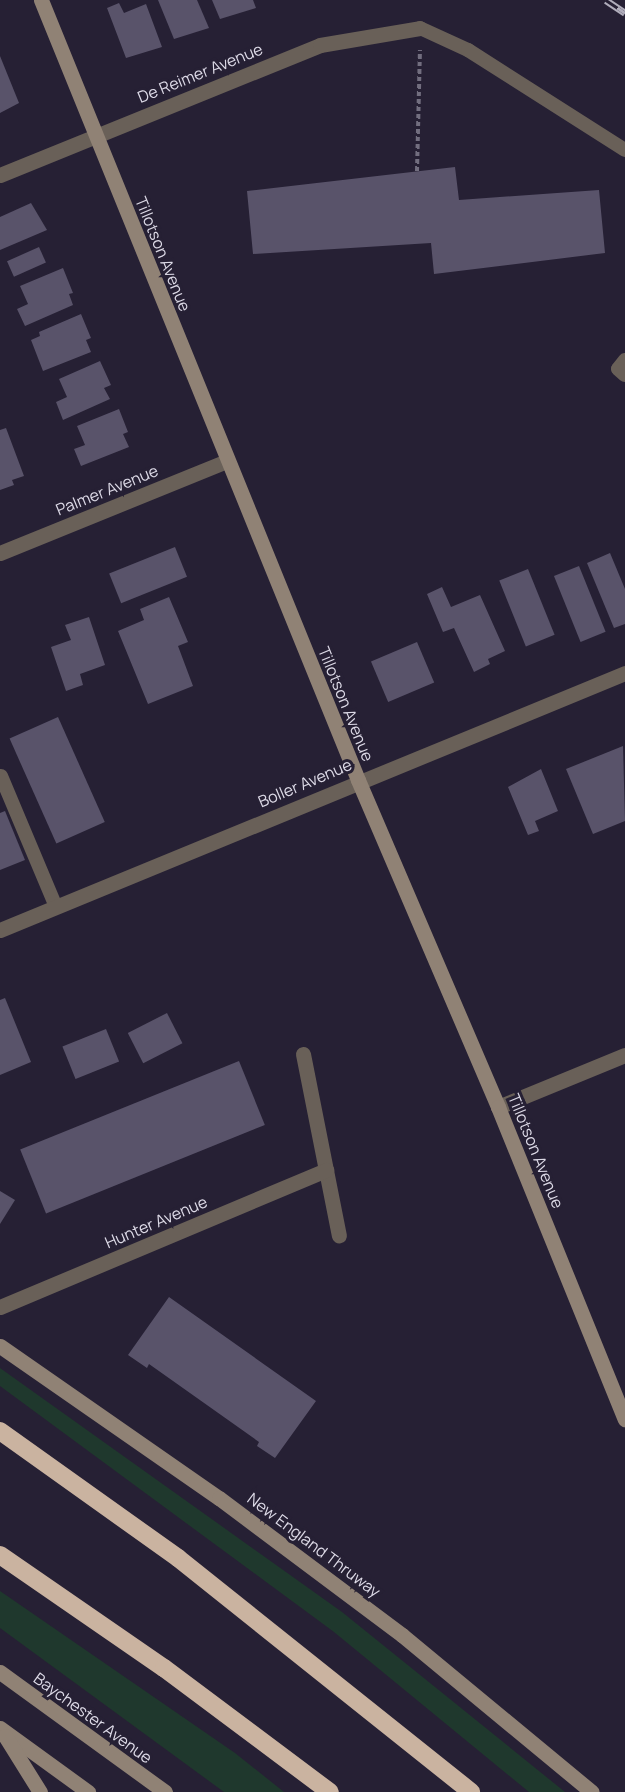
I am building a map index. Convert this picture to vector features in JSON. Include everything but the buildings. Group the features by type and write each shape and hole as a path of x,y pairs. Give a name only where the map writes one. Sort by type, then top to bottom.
{"highway":[{"path":"0,1431 178,1558 471,1792"},
{"path":"0,1555 164,1668 330,1792"}],"street":[{"name":"Tillotson Avenue","path":"41,0 358,780 498,1107 625,1419"},
{"name":"De Reimer Avenue","path":"0,175 320,45 420,28"},
{"name":"Palmer Avenue","path":"0,553 227,461"},
{"name":"Boller Avenue","path":"0,930 358,780 625,673"},
{"path":"303,1054 339,1235"},
{"path":"498,1107 625,1055"},
{"name":"Hunter Avenue","path":"0,1307 326,1170"},
{"name":"New England Thruway","path":"0,1346 219,1498 356,1601 592,1792"},
{"name":"Baychester Avenue","path":"0,1672 165,1792"},
{"path":"0,1728 40,1792"},
{"path":"0,1728 88,1792"}],"lane":[{"path":"420,28 468,50 625,150"},
{"path":"625,360 618,369 625,375"},
{"path":"1,776 56,907"}],"path":[{"path":"417,171 420,28"}],"green space":[{"path":"0,1368 342,1612 565,1792 529,1792 334,1632 0,1386"},
{"path":"0,1591 235,1753 284,1792 224,1792 0,1628"}],"railway":[{"path":"606,0 625,13"}]}
